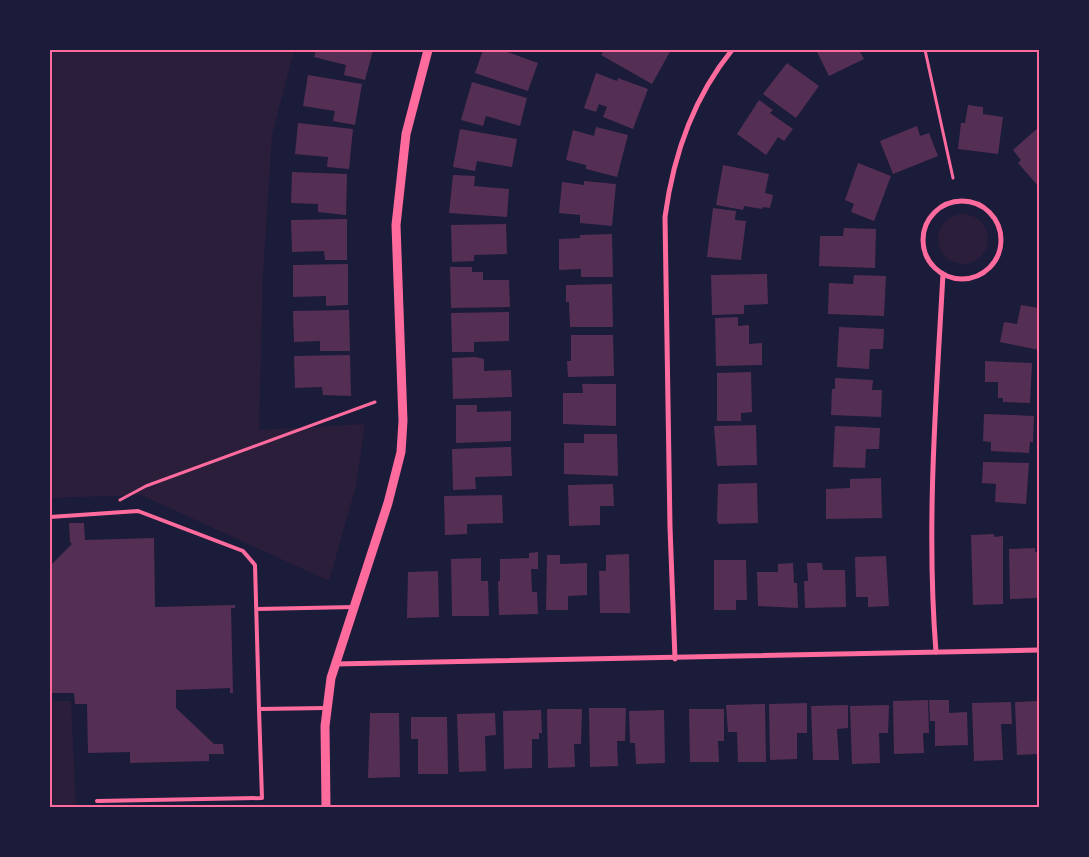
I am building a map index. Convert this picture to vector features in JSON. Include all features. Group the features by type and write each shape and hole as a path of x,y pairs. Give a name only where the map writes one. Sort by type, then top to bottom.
{"street":[{"path":"326,807 326,708 334,664 388,503 401,452 403,421 396,225 406,134 428,50"},
{"path":"675,659 670,527 665,217 672,170 679,148 706,88 732,50"},
{"path":"965,201 978,204 989,211 996,221 1001,239 997,257 990,267 980,275 961,278 943,274 933,266 926,254 924,242 928,223 940,208 952,202 965,201"},
{"path":"936,652 934,621 933,448 943,274"},
{"path":"334,664 675,659 1039,650"}],"lane":[{"path":"50,517 138,511 243,551 255,565 262,798 97,801"},
{"path":"257,609 354,608"},
{"path":"259,709 326,708"}],"path":[{"path":"924,50 953,178"},
{"path":"116,502 146,486 344,415 375,402"}],"shaded area":[{"path":"50,50 294,50 272,135 263,275 259,430 365,424 356,486 329,581 141,495 50,498"},
{"path":"958,214 968,214 981,221 988,234 988,244 981,257 968,264 958,264 949,260 942,253 938,244 938,234 942,225 949,218"},
{"path":"50,701 71,701 76,807 50,807"}],"building":[{"path":"316,50 373,50 365,80 344,75 346,65 314,57"},
{"path":"483,50 508,50 507,52 538,63 528,91 475,73"},
{"path":"604,50 671,50 652,84 601,55"},
{"path":"816,50 859,50 864,59 829,76"},
{"path":"787,63 819,86 796,118 763,94"},
{"path":"596,73 617,81 618,78 648,89 633,129 603,117 607,107 599,104 596,112 584,108"},
{"path":"308,75 362,84 355,125 333,121 335,111 303,106"},
{"path":"472,82 527,98 520,126 486,116 483,126 461,120"},
{"path":"759,100 773,110 770,113 793,129 784,141 778,137 766,155 737,134"},
{"path":"968,105 983,107 983,114 1003,117 998,154 958,149 961,123 965,123"},
{"path":"298,123 353,129 349,169 327,167 328,157 295,154"},
{"path":"917,126 920,136 929,133 938,156 893,174 880,141"},
{"path":"596,127 628,135 617,177 586,169 586,165 566,160 573,130 594,136"},
{"path":"1039,127 1039,187 1018,163 1021,160 1013,150"},
{"path":"460,129 517,139 512,167 477,161 475,171 453,167"},
{"path":"858,163 891,176 874,221 851,212 854,204 845,200"},
{"path":"723,165 769,174 765,193 773,195 770,208 763,207 762,209 744,206 743,210 716,205"},
{"path":"292,172 347,174 346,215 318,212 318,204 291,203"},
{"path":"453,175 475,176 474,186 509,189 507,217 449,213"},
{"path":"584,181 616,184 612,226 580,223 580,215 559,213 562,182 584,185"},
{"path":"713,208 736,211 735,220 746,221 741,260 707,257"},
{"path":"347,219 347,260 325,260 324,251 292,252 291,220"},
{"path":"506,224 507,254 474,255 474,261 452,262 451,225"},
{"path":"844,228 876,229 875,268 819,266 820,236 843,236"},
{"path":"612,234 613,277 581,277 581,269 559,270 559,239 580,238 580,235"},
{"path":"348,264 348,305 326,306 326,296 293,297 293,265"},
{"path":"450,267 472,267 472,272 483,272 483,280 509,280 510,307 451,308"},
{"path":"767,274 768,304 744,305 744,314 712,315 711,275"},
{"path":"854,275 886,276 884,316 828,314 829,283 853,284"},
{"path":"612,284 613,327 570,327 569,302 566,302 566,285"},
{"path":"1021,305 1039,308 1039,350 1000,342 1004,322 1017,324"},
{"path":"349,310 350,351 320,351 320,341 294,342 293,311"},
{"path":"509,312 509,341 474,342 474,352 452,352 451,313"},
{"path":"738,317 738,326 749,325 749,344 762,343 762,365 716,366 715,318"},
{"path":"839,327 884,329 883,349 870,349 869,369 837,367"},
{"path":"571,335 613,335 614,376 568,377 567,361 571,361"},
{"path":"350,355 351,396 323,395 322,387 295,388 294,356"},
{"path":"475,357 484,359 484,371 511,370 512,397 453,399 452,358"},
{"path":"985,361 1032,363 1030,403 1003,402 1003,398 998,398 998,382 985,382"},
{"path":"751,372 752,412 741,413 741,421 717,421 717,373"},
{"path":"835,378 873,380 872,390 882,390 881,417 831,415 832,389 835,389"},
{"path":"582,384 616,384 616,426 563,424 563,393 583,393"},
{"path":"456,405 477,405 477,412 511,411 511,441 456,443"},
{"path":"984,414 1034,416 1033,442 1030,442 1029,453 991,451 991,442 983,441"},
{"path":"756,425 757,465 717,466 714,426"},
{"path":"835,426 880,428 879,449 866,449 865,468 833,467"},
{"path":"584,434 617,434 618,476 564,474 564,443 584,443"},
{"path":"511,447 512,476 475,477 476,489 453,490 452,449"},
{"path":"983,462 1029,463 1026,504 995,502 996,484 982,483"},
{"path":"881,478 882,518 826,519 826,489 850,488 850,479"},
{"path":"757,483 758,523 719,524 717,521 718,484"},
{"path":"613,484 614,506 600,506 600,525 569,526 568,485"},
{"path":"502,495 503,523 467,524 467,534 445,535 444,496"},
{"path":"69,523 84,523 85,540 154,538 155,607 235,605 235,608 231,608 233,693 230,693 230,688 176,690 176,708 214,744 223,744 224,754 209,754 209,761 130,763 130,752 88,753 87,704 75,704 74,693 50,693 50,566 72,544 70,542"},
{"path":"994,534 994,537 1003,536 1003,604 973,605 971,535"},
{"path":"1035,548 1035,552 1039,552 1037,598 1010,599 1009,549"},
{"path":"538,552 538,569 531,569 532,592 537,592 538,614 499,615 498,581 500,581 500,559 529,558 529,553"},
{"path":"629,554 630,613 600,613 599,571 606,571 606,555"},
{"path":"547,555 560,555 560,564 587,563 587,595 568,596 568,610 546,610"},
{"path":"886,556 889,606 868,607 868,597 856,597 855,557"},
{"path":"481,558 481,581 488,581 489,616 452,616 451,559"},
{"path":"714,560 746,560 747,600 736,600 736,610 714,610"},
{"path":"793,563 794,583 797,583 798,608 758,606 757,572 778,572 778,564"},
{"path":"807,563 822,563 823,570 845,570 846,607 805,608 804,581 808,581"},
{"path":"438,571 439,617 407,618 408,572"},
{"path":"928,700 929,733 923,733 924,753 894,754 893,701"},
{"path":"929,700 949,700 949,713 967,712 968,745 935,746 935,721 930,721"},
{"path":"1039,701 1039,754 1017,755 1015,702"},
{"path":"1011,702 1012,724 1001,724 1003,760 974,761 972,703"},
{"path":"807,703 807,733 797,733 797,759 770,760 769,704"},
{"path":"765,704 766,762 738,762 737,732 728,732 726,705"},
{"path":"848,705 848,728 837,729 839,760 813,760 811,706"},
{"path":"889,705 888,733 879,733 880,763 852,764 850,706"},
{"path":"589,708 626,708 625,741 617,741 618,766 590,767"},
{"path":"547,709 582,709 581,744 574,744 575,767 548,768"},
{"path":"689,709 724,709 724,741 718,741 719,762 690,762"},
{"path":"541,710 542,733 539,733 539,739 532,739 532,768 504,769 503,711"},
{"path":"664,710 665,763 636,764 635,743 630,743 629,711"},
{"path":"370,713 399,713 400,777 368,778"},
{"path":"495,713 496,735 485,736 486,771 459,772 457,714"},
{"path":"411,717 447,717 448,774 418,774 418,739 411,739"}]}
